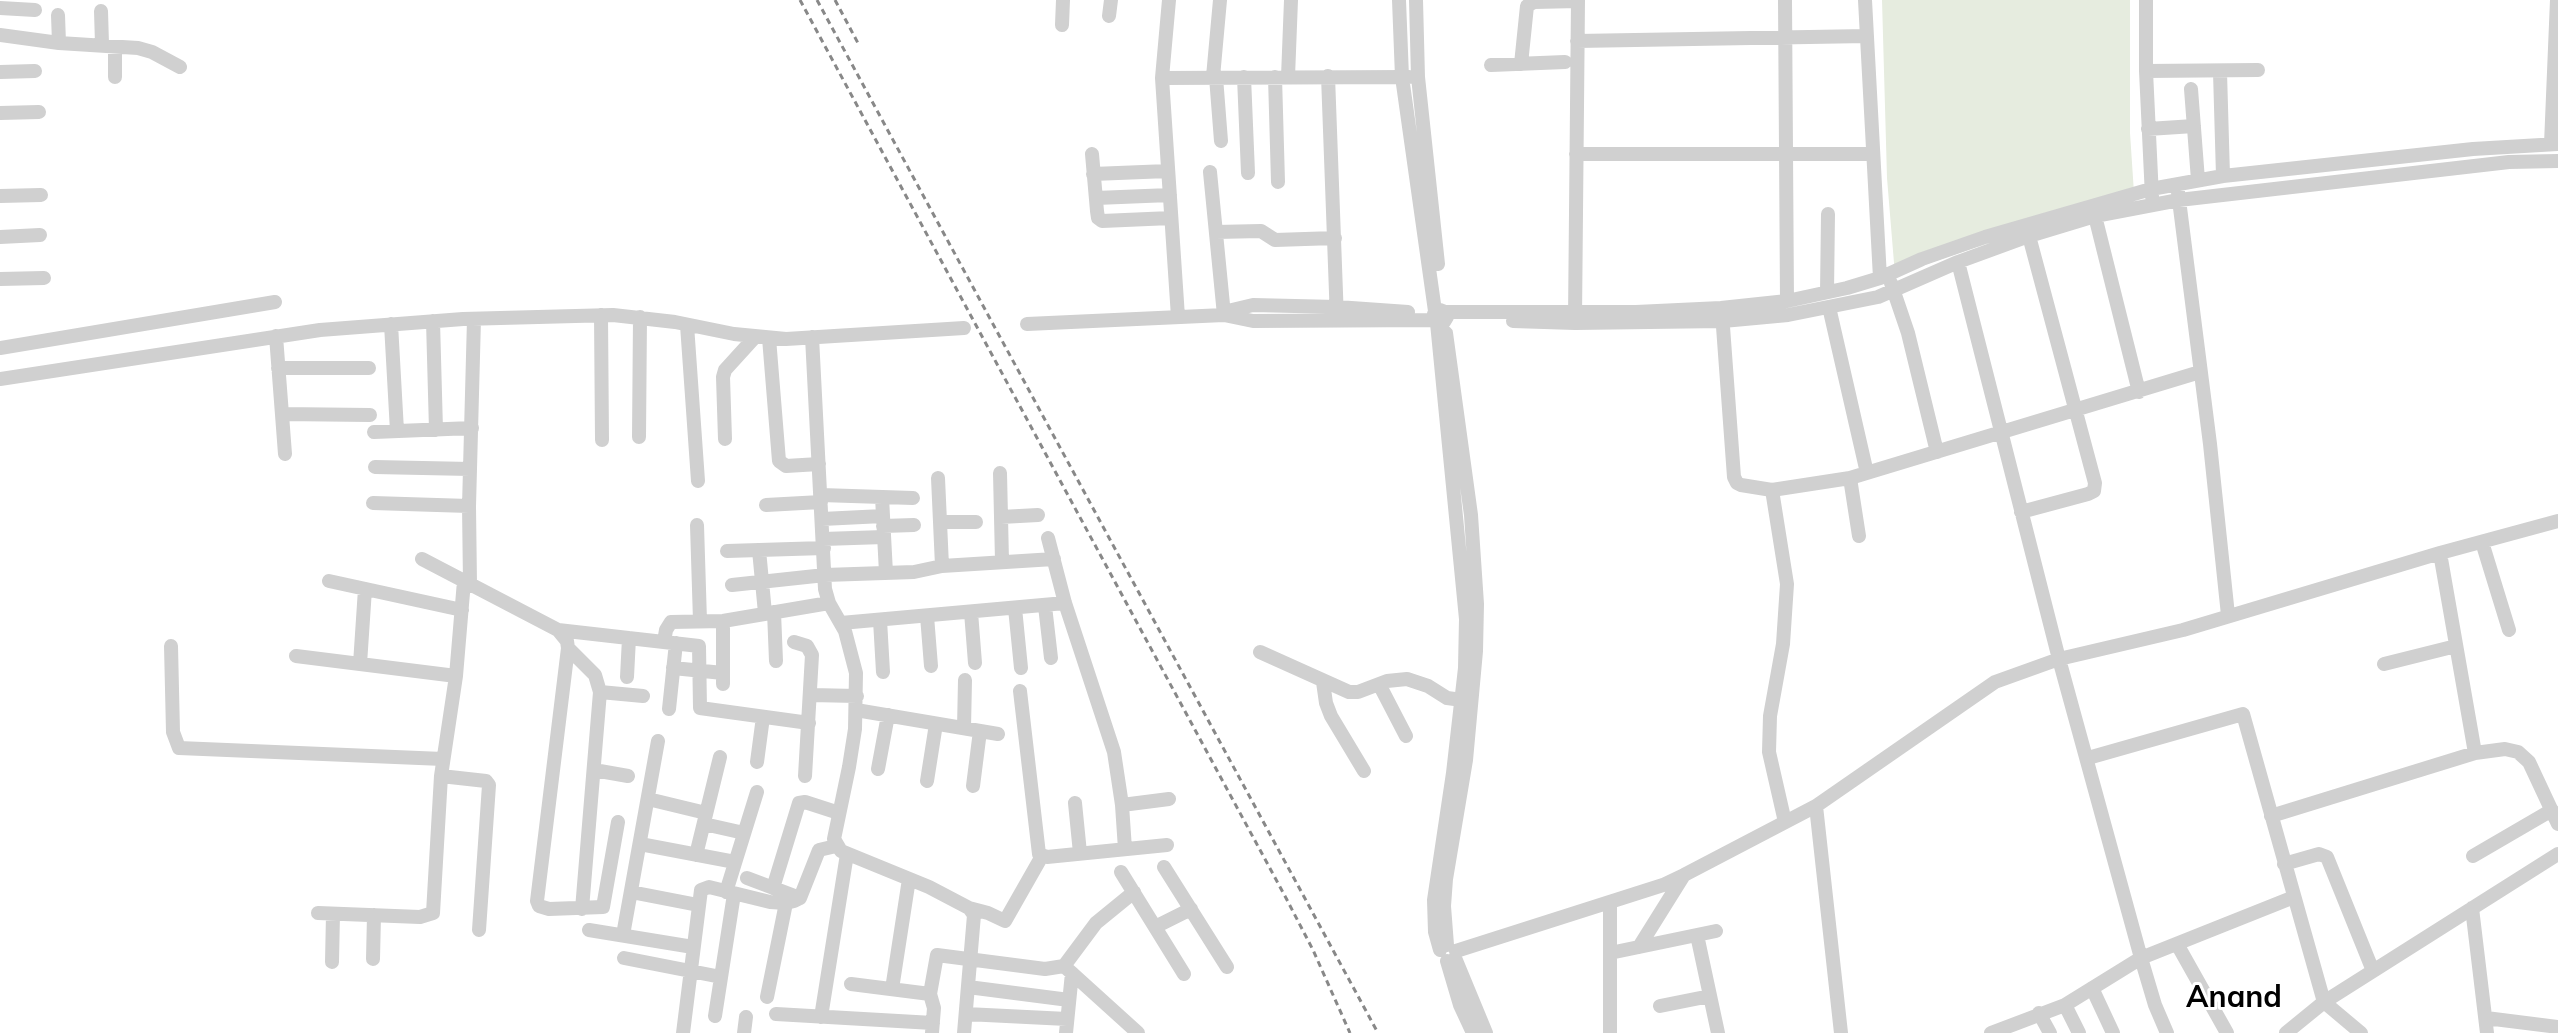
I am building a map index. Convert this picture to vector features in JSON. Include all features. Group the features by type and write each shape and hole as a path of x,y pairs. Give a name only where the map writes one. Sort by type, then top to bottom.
{"street":[{"path":"1062,25 1063,0"},
{"path":"1108,16 1111,0"},
{"path":"1169,0 1162,78 1178,317"},
{"path":"1220,0 1214,77 1221,141"},
{"path":"1278,182 1281,77 1292,0"},
{"path":"1399,0 1402,77 1471,514 1477,604 1476,651 1466,701 1466,760 1446,879 1444,906 1449,953 1460,1005 1473,1033"},
{"path":"1416,0 1418,77 1440,317"},
{"path":"1521,64 1527,6 1534,2 1578,0 1575,318"},
{"path":"1785,0 1787,301"},
{"path":"1865,0 1873,154 1884,276 1893,291 1908,333 1937,452"},
{"path":"2146,0 2146,71 2152,205"},
{"path":"1722,314 1827,292 1884,276 1922,259 1985,237 2151,189 2223,176 2473,149 2554,144 2557,0"},
{"path":"0,8 35,10"},
{"path":"101,11 115,77"},
{"path":"58,15 59,43"},
{"path":"0,35 59,43 138,48 152,51 180,68"},
{"path":"1577,41 1867,36"},
{"path":"1491,65 1565,62"},
{"path":"2146,71 2258,70"},
{"path":"0,72 35,71"},
{"path":"2220,72 2223,176"},
{"path":"1328,76 1337,313"},
{"path":"1244,77 1248,173"},
{"path":"1162,78 1418,77"},
{"path":"2191,89 2198,180"},
{"path":"0,113 39,112"},
{"path":"2148,129 2194,126"},
{"path":"1092,154 1098,218 1102,221 1171,218"},
{"path":"1576,154 1873,154"},
{"path":"1027,324 1224,315 1232,309 1252,305 1337,313 1440,317 1575,318 1636,312 1788,315 1893,291 1958,262 2029,236 2095,216 2179,200 2509,162 2558,160"},
{"path":"1094,174 1168,171"},
{"path":"1210,172 1224,315"},
{"path":"2176,184 2228,615"},
{"path":"0,196 41,195"},
{"path":"1096,198 1170,195"},
{"path":"1827,292 1828,214"},
{"path":"2095,216 2139,392"},
{"path":"1216,232 1261,231 1275,240 1335,238"},
{"path":"0,237 40,235"},
{"path":"2021,512 2088,494 2094,490 2092,471 2029,236"},
{"path":"1958,262 2021,512 2141,958 2155,1005 2167,1033"},
{"path":"0,279 44,278"},
{"path":"0,348 275,302"},
{"path":"1829,307 1867,473"},
{"path":"1722,314 1734,477 1741,485 1772,490 1850,478 2002,430 2139,392 2200,372"},
{"path":"601,315 602,440"},
{"path":"0,379 320,330 433,321 601,315 640,317 762,337 812,337 964,328"},
{"path":"639,437 640,317"},
{"path":"318,914 420,917 433,914 441,776 467,583 474,319"},
{"path":"433,321 436,430"},
{"path":"391,324 397,431"},
{"path":"687,325 698,481"},
{"path":"276,336 285,454"},
{"path":"725,439 722,387 725,370 762,337"},
{"path":"762,337 779,461 786,466 819,464"},
{"path":"812,337 825,575 829,603 841,623 852,651 856,674 856,703 849,766 834,839 842,850 822,1017"},
{"path":"278,368 369,368"},
{"path":"282,414 370,415"},
{"path":"374,432 471,428"},
{"path":"375,467 470,470"},
{"path":"1000,473 1002,561"},
{"path":"938,478 942,566"},
{"path":"1850,478 1859,536"},
{"path":"1772,490 1787,584 1783,644 1770,716 1769,752 1785,822"},
{"path":"882,497 886,573"},
{"path":"766,505 821,499 913,498"},
{"path":"373,503 469,506"},
{"path":"1001,517 1038,515"},
{"path":"822,519 884,526 914,525"},
{"path":"1449,953 1663,885 1684,875 1816,806 1995,682 2060,659 2183,630 2228,615 2558,521"},
{"path":"940,522 976,522"},
{"path":"697,525 700,621"},
{"path":"727,551 824,544 884,526"},
{"path":"1048,538 1065,603 1109,732 1122,805 1125,849"},
{"path":"2482,542 2509,630"},
{"path":"759,550 762,582 770,613 776,661"},
{"path":"2440,554 2475,753"},
{"path":"422,559 564,635 568,648 537,901 542,908 599,909 604,903 618,822"},
{"path":"732,585 825,575 919,572 942,566 1054,559"},
{"path":"329,581 462,610"},
{"path":"360,664 365,589"},
{"path":"669,709 673,668 666,630 672,622 723,621 829,603"},
{"path":"841,623 1065,603"},
{"path":"1045,606 1051,658"},
{"path":"1015,608 1021,668"},
{"path":"971,612 975,663"},
{"path":"927,616 931,666"},
{"path":"880,620 883,672"},
{"path":"673,668 700,670 723,678 723,621"},
{"path":"558,630 670,642 701,648 700,708 809,723"},
{"path":"627,677 629,638"},
{"path":"794,642 807,646 812,655 805,776"},
{"path":"171,646 173,732 179,748 443,759"},
{"path":"2384,664 2456,646"},
{"path":"568,648 595,675 600,692 582,909"},
{"path":"1260,652 1349,692 1358,693 1379,684 1407,679 1428,686 1447,698 1466,701"},
{"path":"296,656 456,676"},
{"path":"964,728 965,680"},
{"path":"1323,682 1326,703 1331,716 1364,771"},
{"path":"1379,684 1406,736"},
{"path":"1020,691 1038,850 1042,856"},
{"path":"600,692 643,696"},
{"path":"811,695 856,703 888,716 998,734"},
{"path":"2088,758 2243,714 2324,1002 2361,1033"},
{"path":"878,769 888,716"},
{"path":"757,762 763,717"},
{"path":"927,781 936,724"},
{"path":"973,786 980,731"},
{"path":"622,935 658,741"},
{"path":"2271,816 2475,753 2505,748 2518,752 2529,762 2558,824"},
{"path":"696,855 720,757"},
{"path":"594,770 628,776"},
{"path":"441,776 486,781 489,785 479,930"},
{"path":"716,1016 735,862 757,792"},
{"path":"648,799 744,833"},
{"path":"1122,805 1169,799"},
{"path":"773,888 799,803 805,802 839,813"},
{"path":"1075,803 1080,853"},
{"path":"1816,806 1841,1033"},
{"path":"2474,856 2552,810"},
{"path":"640,844 735,862"},
{"path":"1042,856 1167,845"},
{"path":"683,1033 698,905 701,890 705,888 786,903 800,898 816,855 826,848 842,850 969,908 1005,921 1042,856"},
{"path":"2284,864 2319,854 2327,857 2373,971"},
{"path":"2286,1033 2324,1002 2558,854"},
{"path":"1164,867 1227,967"},
{"path":"1121,872 1184,974"},
{"path":"1639,947 1684,875"},
{"path":"747,878 800,898"},
{"path":"891,989 909,879"},
{"path":"631,892 698,905"},
{"path":"966,1014 1067,1026 1068,969 1096,923 1134,892"},
{"path":"1991,1033 2015,1030 2040,1013 2065,1005 2141,958 2294,897"},
{"path":"1610,902 1610,1033"},
{"path":"766,998 786,903"},
{"path":"964,1033 974,922 974,915 969,908"},
{"path":"2472,908 2487,1033"},
{"path":"1155,927 1191,909"},
{"path":"332,962 333,914"},
{"path":"373,959 374,915"},
{"path":"589,930 693,947"},
{"path":"1610,953 1716,931"},
{"path":"1696,935 1718,1033"},
{"path":"2177,944 2227,1033"},
{"path":"1449,953 1486,1033"},
{"path":"776,1014 933,1028 934,1008 930,994 937,955 1045,969 1068,969 1138,1033"},
{"path":"624,958 722,977"},
{"path":"851,984 930,994"},
{"path":"968,987 1069,1000"},
{"path":"2092,988 2113,1033"},
{"path":"1660,1006 1710,996"},
{"path":"2065,1005 2079,1033"},
{"path":"2040,1013 2050,1033"},
{"path":"744,1033 746,1017"},
{"path":"2486,1018 2558,1027"}],"shaded area":[{"path":"1882,0 2130,0 2130,133 2134,193 1895,275 1887,178"}],"railway":[{"path":"800,0 1286,898 1313,950 1350,1033"},
{"path":"817,0 1378,1033"},
{"path":"835,0 859,45"}],"district":[{"name":"Anand","path":"2234,998"}]}
